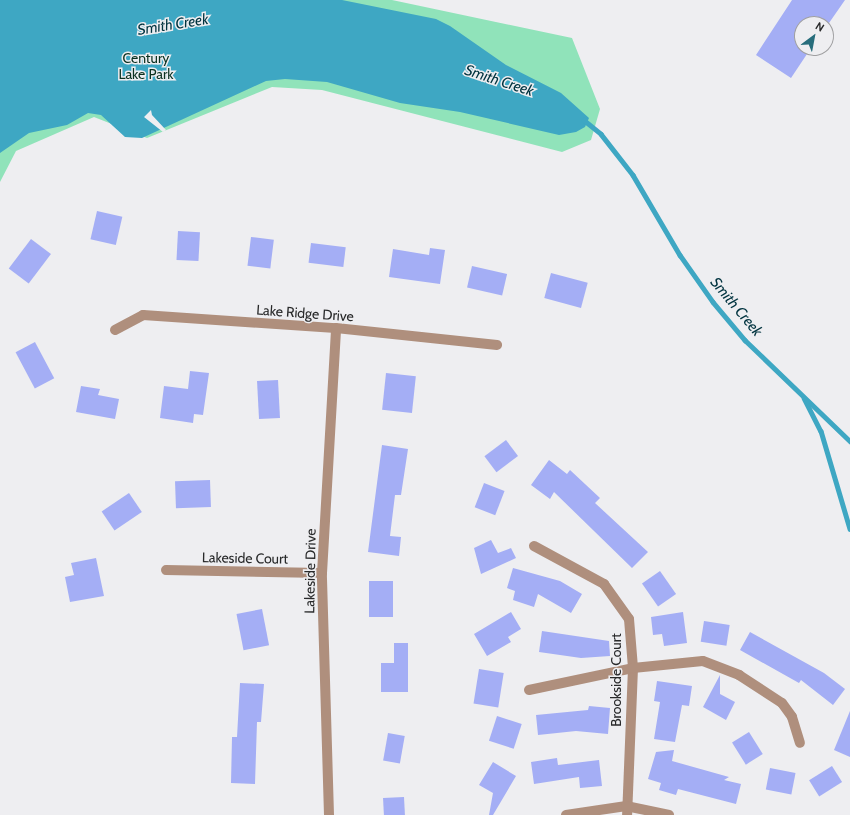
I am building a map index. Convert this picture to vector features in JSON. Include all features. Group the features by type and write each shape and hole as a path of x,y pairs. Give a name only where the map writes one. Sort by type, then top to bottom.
{"street":[{"name":"Lake Ridge Drive","path":"115,330 143,315 336,328 497,346"},
{"name":"Lakeside Drive","path":"329,815 322,573 336,328"},
{"name":"Brookside Court","path":"534,546 586,572 614,594 629,619 633,668 627,811"},
{"name":"Lakeside Court","path":"166,570 322,573"},
{"path":"529,690 633,668 703,661 739,675 782,703 792,717 800,743"},
{"path":"566,815 627,811 669,815"}],"green space":[{"name":"Century Lake Park","path":"0,0 392,0 572,38 600,109 591,140 562,152 322,90 272,87 147,138 94,117 16,151 0,182"}],"water":[{"name":"Century Lake Park","path":"0,0 342,0 436,19 450,26 506,65 561,93 589,118 585,127 576,132 559,135 460,112 400,103 327,82 285,79 266,81 142,138 125,137 101,115 88,113 67,125 29,133 0,153"}],"pier":[{"path":"151,110 152,115 166,130 163,132 144,117"}],"building":[{"path":"792,0 845,0 834,16 794,16 794,56 806,56 791,78 756,55"},
{"path":"97,211 122,217 116,245 90,239"},
{"path":"178,231 200,232 198,261 176,260"},
{"path":"251,237 274,240 270,269 247,266"},
{"path":"31,239 51,254 29,284 9,269"},
{"path":"311,243 346,247 343,267 309,263"},
{"path":"430,248 445,250 440,284 389,277 393,249 429,255"},
{"path":"472,266 507,274 502,296 467,287"},
{"path":"551,273 588,283 581,308 544,298"},
{"path":"35,342 54,378 35,389 16,352"},
{"path":"190,371 209,373 203,415 194,414 193,423 160,418 164,386 188,389"},
{"path":"386,373 416,376 412,413 382,410"},
{"path":"278,380 280,418 259,419 257,381"},
{"path":"81,386 100,389 98,395 119,399 115,419 76,412"},
{"path":"506,440 518,456 496,472 484,456"},
{"path":"382,445 408,449 401,495 395,495 390,536 401,537 399,556 368,552"},
{"path":"549,460 567,474 570,470 600,498 595,503 648,552 632,568 554,492 550,499 531,485"},
{"path":"210,480 211,507 176,508 175,481"},
{"path":"484,483 505,491 495,515 475,507"},
{"path":"129,493 142,512 115,531 102,511"},
{"path":"491,540 498,553 511,548 516,558 481,574 474,548"},
{"path":"96,558 104,596 70,602 65,577 74,575 71,563"},
{"path":"513,568 560,581 582,594 571,613 538,594 534,607 513,600 515,591 507,588"},
{"path":"660,571 676,594 658,607 642,584"},
{"path":"369,581 393,581 393,617 369,617"},
{"path":"262,609 269,645 244,650 236,614"},
{"path":"511,612 521,629 508,637 511,642 487,656 474,634"},
{"path":"683,612 687,643 664,646 662,634 653,635 651,617"},
{"path":"704,621 730,625 726,646 701,642"},
{"path":"542,631 609,641 610,656 581,658 539,652"},
{"path":"750,632 824,673 845,689 833,705 801,680 799,683 740,650"},
{"path":"394,643 408,643 408,692 381,692 381,663 394,663"},
{"path":"479,669 504,673 498,707 474,704"},
{"path":"720,675 720,694 735,702 726,720 703,707"},
{"path":"657,681 692,686 689,706 682,705 675,742 654,739 660,702 654,701"},
{"path":"240,683 264,684 261,722 257,722 255,784 231,783 232,737 237,737"},
{"path":"589,706 610,708 608,734 576,731 538,735 536,715 588,710"},
{"path":"850,711 850,757 834,750"},
{"path":"497,716 522,724 514,749 489,741"},
{"path":"749,732 763,754 746,765 732,743"},
{"path":"388,733 405,736 400,764 383,761"},
{"path":"674,750 672,761 729,777 724,780 741,784 736,804 678,789 676,795 659,790 661,783 648,779 656,752"},
{"path":"557,758 558,765 599,760 602,786 580,788 579,777 534,784 531,762"},
{"path":"493,762 516,776 493,815 489,815 493,793 479,785"},
{"path":"832,766 842,782 819,796 809,780"},
{"path":"770,768 796,773 791,795 766,790"},
{"path":"404,797 405,815 384,815 383,798"}],"waterway":[{"name":"Smith Creek","path":"584,120 601,134 633,175 680,255 713,302 745,340 850,441"},
{"path":"804,398 821,431 850,529"}]}
